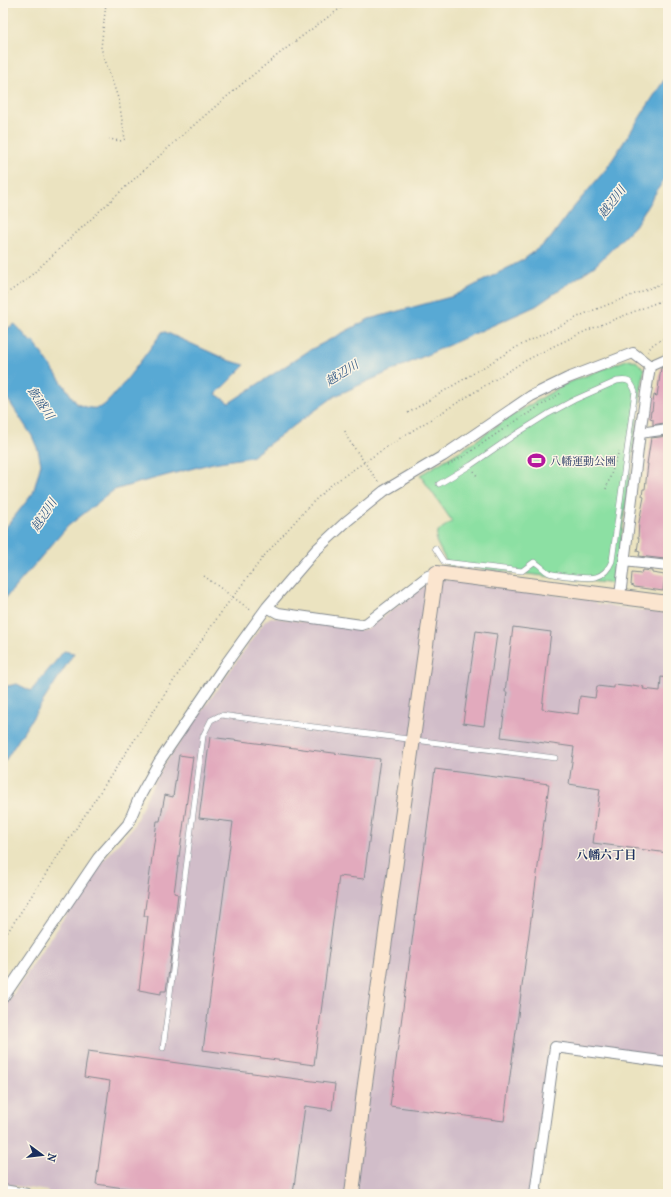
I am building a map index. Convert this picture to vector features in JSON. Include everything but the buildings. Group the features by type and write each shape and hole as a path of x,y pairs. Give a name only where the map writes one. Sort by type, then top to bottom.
{"street":[{"path":"3,998 98,858 128,824 139,798 159,762 225,665 267,607 316,550 362,508 384,492 443,456 531,396 568,378 633,352 648,364"},
{"path":"648,364 668,358"},
{"path":"620,596 644,408 648,364"},
{"path":"640,433 668,429"},
{"path":"624,561 668,566"},
{"path":"267,607 278,613 360,624 367,623 428,576 441,569 668,603"},
{"path":"352,1194 364,1091 412,740 441,569"},
{"path":"535,1194 555,1047 668,1062"},
{"path":"3,1190 27,1194"}],"lane":[{"path":"435,548 441,569 522,571 534,562 538,563 550,574 592,579 604,573 609,568 612,561 635,392 633,385 629,381 617,381 574,400 548,414 471,465 439,484"},
{"path":"633,407 644,408"},
{"path":"163,1048 203,736 211,720 221,715 555,758"}],"path":[{"path":"106,3 102,48 119,101 125,139 109,139"},
{"path":"3,296 25,282 215,106 317,25 348,3"},
{"path":"408,413 515,348 584,314 668,280"},
{"path":"648,364 650,347 654,343 668,337"},
{"path":"448,466 563,392"},
{"path":"345,431 346,436 380,484"},
{"path":"204,576 253,612"}],"shaded area":[{"path":"435,578 591,600 598,604 668,614 668,1059 551,1044 531,1194 49,1194 47,1191 3,1184 3,1009 103,861 133,827 148,794 164,765 265,621 271,617 361,630 368,628"}],"green space":[{"name":"八幡運動公園","path":"629,359 637,362 644,369 615,584 448,565 436,541 437,532 452,521 420,475 467,447 511,416 567,383"}],"water":[{"path":"668,74 668,173 635,226 596,265 536,306 335,396 251,457 213,463 114,490 68,526 3,601 3,531 33,493 41,464 38,450 32,436 3,392 3,331 15,324 31,342 33,341 77,404 95,408 101,407 114,395 163,331 230,361 245,365 216,394 229,403 310,350 369,319 454,296 523,260 550,239 568,214 607,168"},
{"path":"64,651 74,653 3,764 3,687 17,684 31,691"}],"place":[{"name":"八幡運動公園","path":"537,461"}],"district":[{"name":"八幡六丁目","path":"606,855"}],"water label":[{"name":"越辺川","path":"612,202"},
{"name":"越辺川","path":"342,373"},
{"name":"飯盛川","path":"41,403"},
{"name":"越辺川","path":"44,515"}]}
